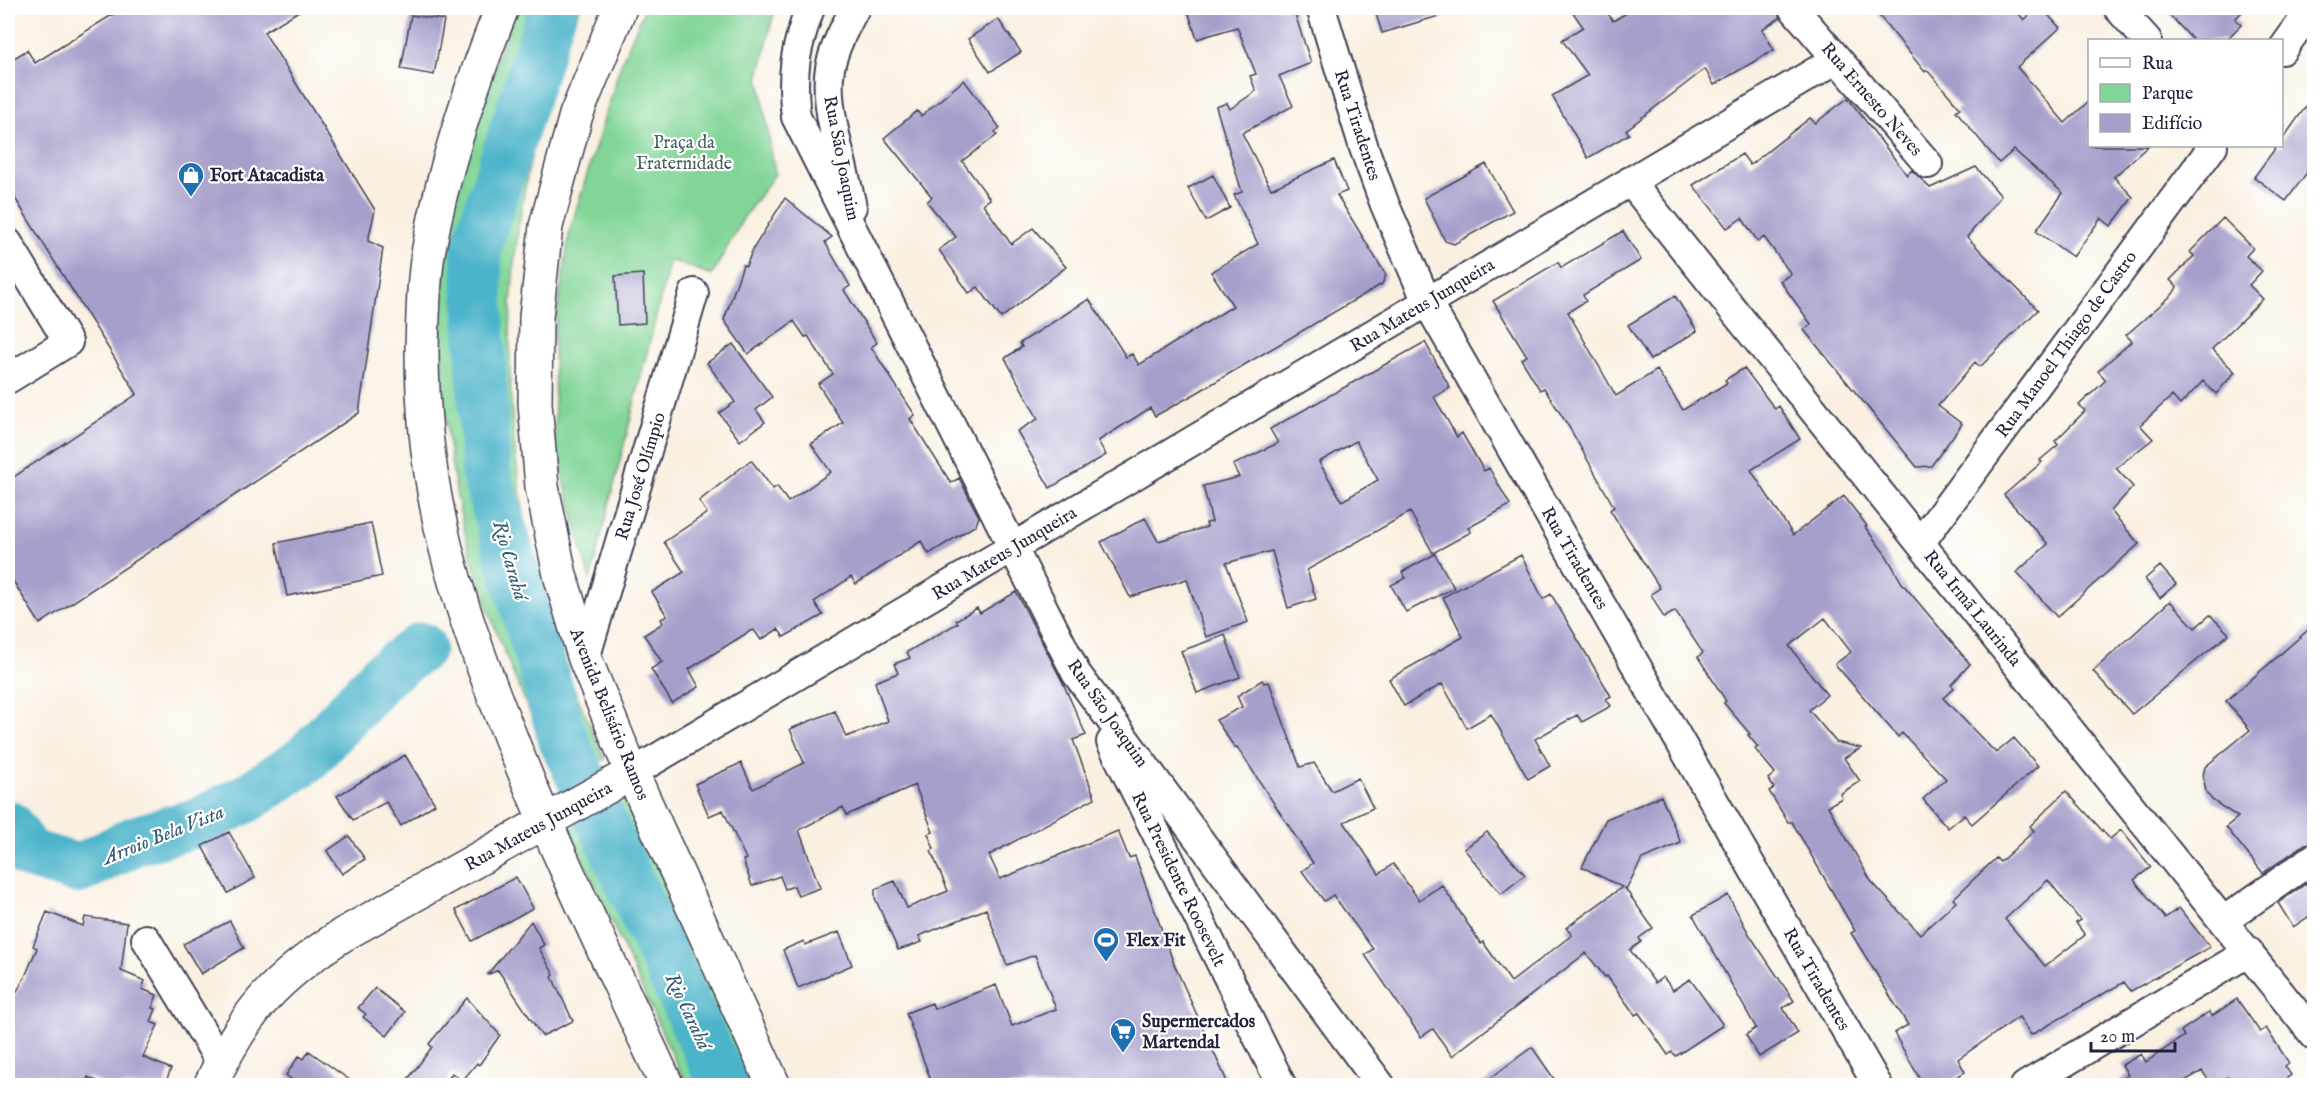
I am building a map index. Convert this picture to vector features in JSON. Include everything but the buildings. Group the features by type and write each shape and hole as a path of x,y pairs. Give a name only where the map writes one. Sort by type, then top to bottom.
{"main road":[{"path":"502,8 450,154 429,250 422,326 422,410 435,508 452,578 471,640 555,817 663,1084"},
{"name":"Avenida Belisário Ramos","path":"620,8 576,115 546,226 536,317 535,403 542,487 560,575 623,778 774,1086"},
{"name":"Rua Mateus Junqueira","path":"216,1074 245,1021 273,987 303,960 344,933 623,778"}],"street":[{"name":"Rua São Joaquim","path":"810,8 797,45 792,81 796,117 809,147 859,241 1077,673 1380,1086"},
{"name":"Rua São Joaquim","path":"855,8 838,41 830,68 828,94 859,241"},
{"name":"Rua Tiradentes","path":"1321,8 1384,206 1427,302 1878,1086"},
{"name":"Rua Ernesto Neves","path":"1793,8 1928,164"},
{"path":"2118,8 2145,39"},
{"path":"2283,49 2313,8"},
{"name":"Rua Mateus Junqueira","path":"623,778 1837,58"},
{"name":"Rua Manoel Thiago de Castro","path":"1920,543 2212,147"},
{"name":"Rua Irmã Laurinda","path":"1630,181 2314,1035"},
{"path":"8,243 68,342 8,379"},
{"name":"Rua José Olímpio","path":"585,659 694,292"},
{"name":"Rua Presidente Roosevelt","path":"1077,673 1282,1086"},
{"path":"2223,921 2314,858"},
{"path":"146,939 216,1074"},
{"path":"2025,1086 2248,952"}],"green space":[{"path":"514,8 580,8 553,78 533,149 519,223 512,298 510,373 515,447 525,521 542,594 562,657 605,759 560,782 504,651 472,559 450,454 444,399 441,344 442,290 447,238 456,189 468,144"},
{"name":"Praça da Fraternidade","path":"645,8 775,8 759,76 775,174 744,217 712,275 670,260 590,581 555,446 554,332 570,230 621,64"},
{"path":"629,801 755,1085 686,1085 569,829"}],"waterway":[{"name":"Rio Carahá","path":"553,8 476,249 486,473 563,739 724,1086"},
{"name":"Arroio Bela Vista","path":"8,825 29,854 79,869 134,841 199,822 247,798 306,759 381,677 421,647"}],"place":[{"name":"Fort Atacadista","path":"191,198"},
{"name":"Flex Fit","path":"1106,963"},
{"name":"Supermercados Martendal","path":"1123,1054"}]}
